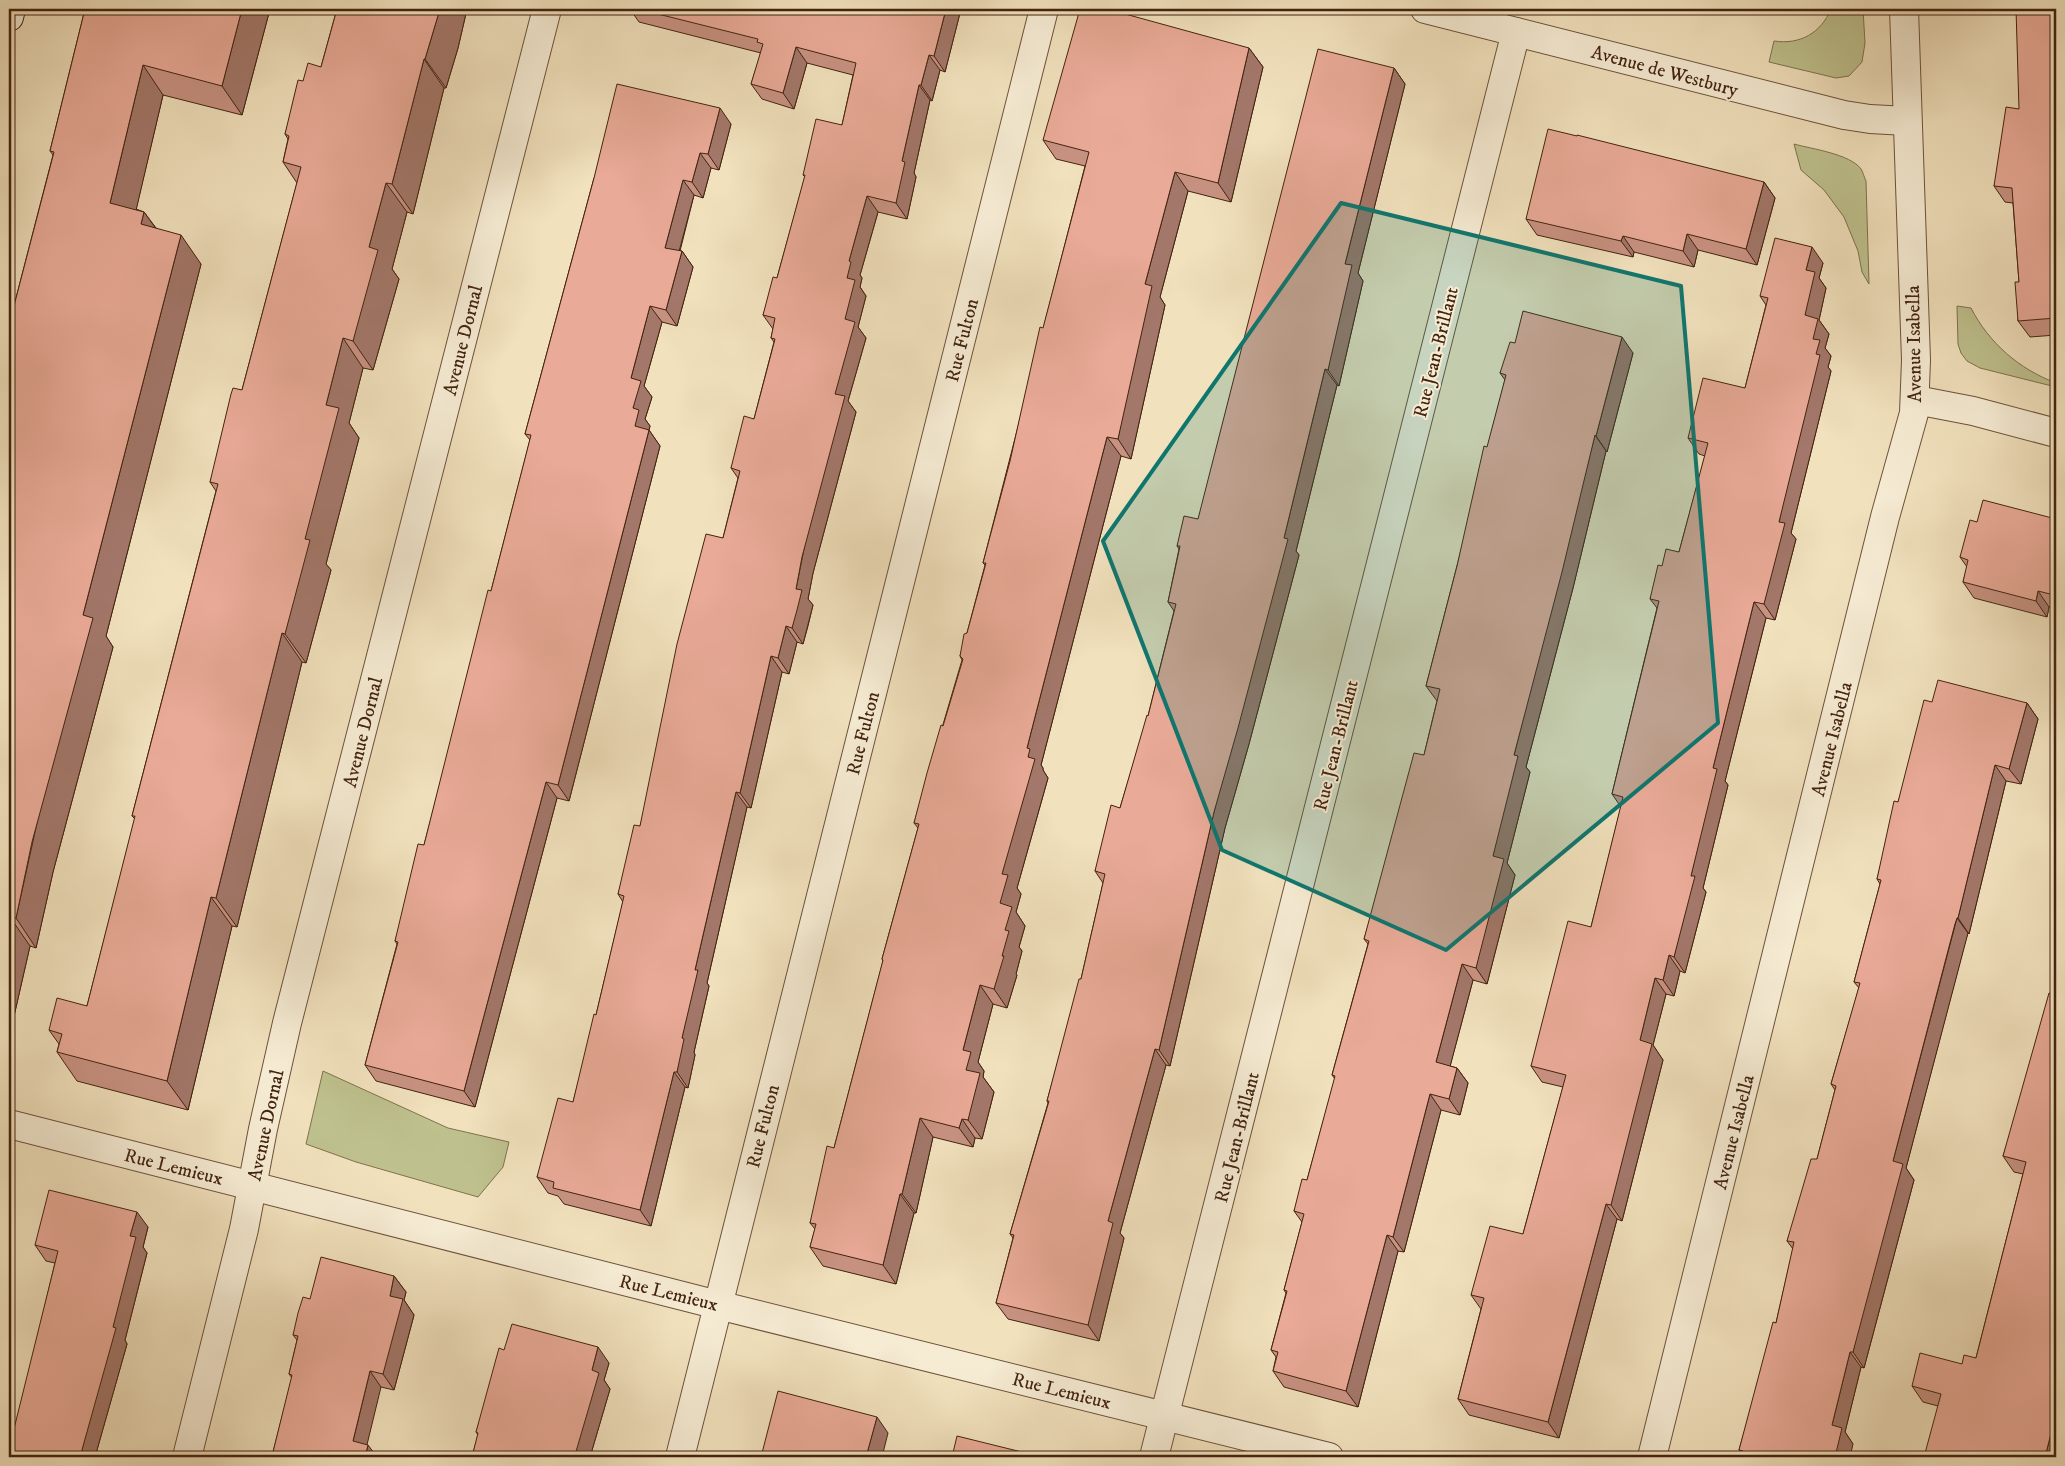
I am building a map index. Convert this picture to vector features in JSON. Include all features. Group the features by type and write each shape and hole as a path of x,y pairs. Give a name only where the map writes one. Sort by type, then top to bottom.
{"street":[{"path":"9,17 11,9"},
{"name":"Avenue Dornal","path":"187,1457 244,1229 287,1023 547,9"},
{"name":"Rue Fulton","path":"680,1457 1044,9"},
{"name":"Avenue de Westbury","path":"1425,9 1844,115 1870,119 1907,121"},
{"name":"Avenue Isabella","path":"1652,1457 1885,517 1911,427 1916,400 1904,9"},
{"name":"Rue Jean-Brillant","path":"1154,1457 1166,1416 1516,32"},
{"path":"1916,400 1973,411 2056,433"},
{"name":"Rue Lemieux","path":"9,1124 718,1305 1329,1457"}],"highlighted area":[{"path":"1341,203 1681,286 1718,723 1446,950 1222,850 1103,541"}],"green space":[{"path":"1831,9 1863,9 1865,43 1862,62 1849,76 1836,78 1769,62 1774,41 1792,41 1808,36 1822,25"},
{"path":"1794,144 1848,159 1862,170 1866,181 1869,284 1862,272 1858,251 1844,217 1824,190 1801,170"},
{"path":"1957,306 1971,308 1987,333 2006,353 2030,370 2056,383 2056,387 1980,368 1967,361 1961,353 1958,344"},
{"path":"323,1071 448,1128 509,1142 503,1167 478,1197 356,1162 306,1144"}],"building":[{"path":"85,9 242,9 222,86 143,65 110,203 144,212 141,224 181,235 83,615 93,618 32,842 16,918 10,917 9,922 9,325 54,152 50,151"},
{"path":"337,9 440,9 424,59 392,184 386,183 369,247 378,250 353,341 343,338 326,405 339,408 305,539 310,540 285,634 282,633 216,898 211,897 167,1081 57,1052 62,1034 49,1030 57,998 87,1006 135,816 132,816 218,484 210,482 231,394 233,388 242,390 301,167 283,162 289,136 285,134 298,80 303,81 308,63 321,67"},
{"path":"638,9 946,9 934,56 929,55 921,85 919,85 902,161 905,162 896,203 867,196 849,261 851,262 847,278 855,280 845,319 855,322 835,394 845,396 802,557 796,589 802,590 797,610 792,628 786,626 778,658 771,656 740,793 736,792 695,970 698,970 682,1038 684,1039 677,1072 674,1072 640,1210 553,1188 554,1182 537,1177 558,1098 573,1102 594,1014 596,1015 624,896 618,894 634,825 640,826 677,644 706,534 723,538 740,471 731,468 744,416 754,419 775,339 771,338 775,318 763,315 773,277 777,278 805,175 803,175 816,119 842,125 856,63 796,47 783,93 751,84 763,44 757,42 758,39"},
{"path":"1080,9 1107,9 1249,48 1218,183 1175,172 1145,284 1152,286 1118,439 1107,437 1027,748 1030,749 1028,757 1035,759 1002,874 1008,875 1000,903 1012,907 1005,930 1009,931 1002,956 1004,956 994,989 980,985 963,1050 971,1052 966,1070 980,1073 968,1120 962,1119 959,1128 920,1118 883,1265 810,1247 816,1224 810,1223 827,1146 834,1148 882,959 919,824 914,823 927,773 963,659 960,656 964,634 967,633 986,563 983,563 1010,461 1040,327 1043,328 1089,152 1043,140"},
{"path":"2016,9 2056,9 2056,318 2018,321 2015,282 2019,282 2012,188 1994,186 2006,107 2019,109"},
{"path":"1318,49 1394,68 1345,264 1352,265 1328,370 1325,369 1284,538 1288,539 1214,812 1159,1050 1155,1049 1108,1221 1113,1223 1088,1325 996,1303 1014,1235 1010,1234 1049,1101 1047,1101 1079,979 1081,979 1105,874 1095,871 1111,805 1120,808 1148,716 1176,604 1168,602 1180,546 1177,546 1184,516 1198,519"},
{"path":"617,84 720,108 708,154 700,153 692,182 683,180 665,248 682,251 666,310 650,306 631,378 641,381 633,408 639,410 635,426 649,430 558,785 546,782 464,1091 365,1065 398,942 395,941 418,844 424,845 488,590 491,591 531,435 525,434 594,178"},
{"path":"1548,129 1764,182 1746,249 1687,234 1683,251 1623,236 1621,241 1526,219"},
{"path":"1775,238 1812,247 1806,270 1815,272 1805,315 1818,319 1813,339 1820,340 1816,354 1820,355 1779,522 1785,523 1764,604 1754,602 1713,768 1717,769 1691,876 1695,876 1674,957 1669,955 1663,980 1655,978 1640,1040 1652,1044 1611,1205 1606,1204 1548,1422 1458,1399 1484,1298 1471,1295 1490,1226 1523,1234 1566,1075 1531,1066 1568,921 1591,927 1623,797 1612,794 1659,601 1650,599 1658,565 1662,566 1666,549 1679,552 1708,443 1688,438 1703,378 1745,388 1768,298 1760,296"},
{"path":"1523,311 1622,337 1595,435 1562,572 1514,755 1518,756 1493,856 1504,859 1476,968 1462,964 1436,1062 1457,1068 1449,1099 1430,1094 1393,1237 1387,1235 1346,1391 1273,1371 1278,1352 1271,1350 1287,1291 1284,1290 1304,1214 1294,1211 1302,1179 1307,1180 1335,1076 1332,1075 1369,941 1364,939 1414,753 1424,755 1440,689 1426,686 1457,566 1484,446 1487,447 1506,375 1500,373 1510,342 1515,343"},
{"path":"1983,500 2056,519 2056,587 2054,595 2038,591 2036,601 1963,582 1968,560 1960,557 1970,520 1977,522"},
{"path":"1938,680 2027,703 2009,769 1995,765 1958,918 1893,1161 1903,1164 1853,1352 1850,1352 1832,1425 1842,1428 1835,1457 1741,1457 1743,1451 1739,1450 1773,1322 1776,1323 1794,1242 1787,1241 1811,1159 1817,1159 1836,1086 1831,1084 1860,983 1854,982 1881,880 1877,879 1894,801 1898,802 1924,700 1932,702"},
{"path":"2049,993 2056,996 2056,1414 2045,1457 1924,1457 1941,1394 1912,1386 1920,1353 1962,1364 1964,1355 1976,1358 2026,1162 2003,1156"},
{"path":"49,1190 137,1212 130,1236 136,1237 113,1327 116,1328 80,1457 9,1457 9,1449 58,1251 35,1245"},
{"path":"321,1257 394,1276 390,1296 403,1299 383,1374 370,1371 353,1441 368,1445 365,1457 268,1457 269,1455 272,1456 292,1375 289,1374 298,1336 293,1335 298,1313 303,1297 310,1299"},
{"path":"512,1324 598,1347 592,1370 599,1373 575,1455 569,1453 568,1457 472,1457 478,1433 476,1432 499,1348 504,1350"},
{"path":"778,1391 877,1417 866,1457 761,1457"},
{"path":"957,1436 1042,1457 952,1457"}]}
